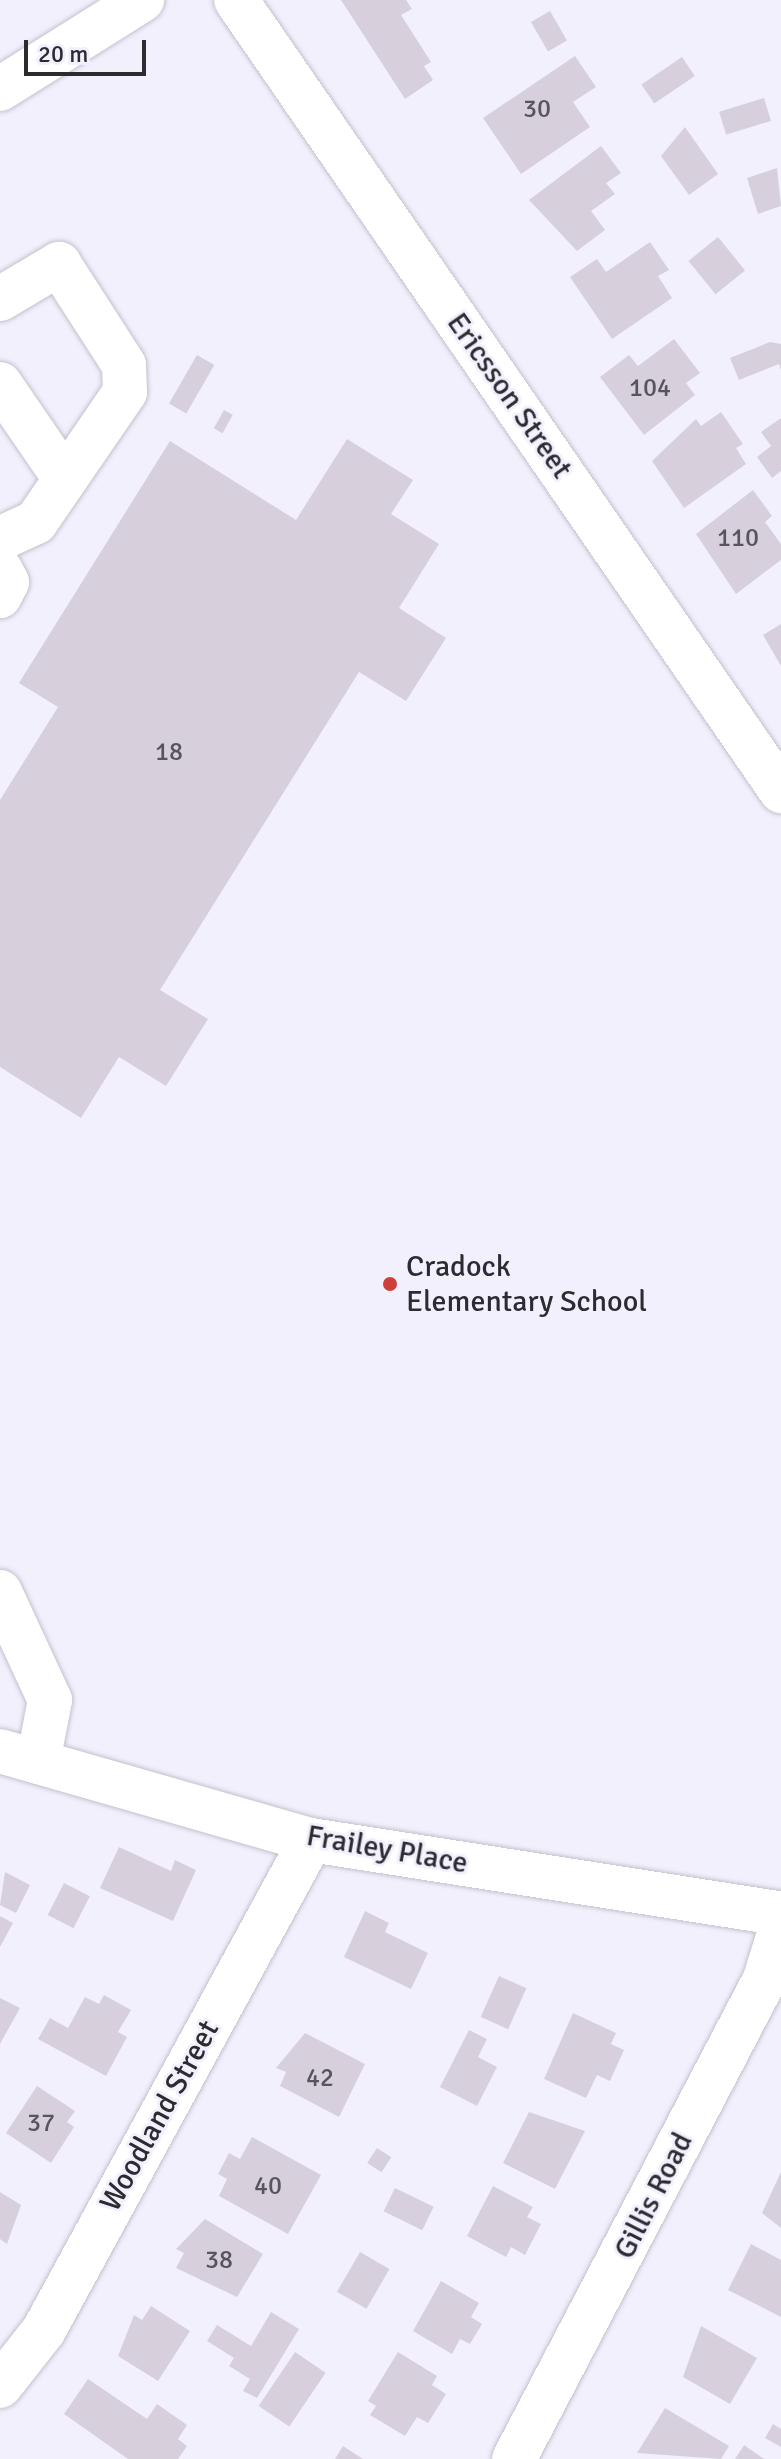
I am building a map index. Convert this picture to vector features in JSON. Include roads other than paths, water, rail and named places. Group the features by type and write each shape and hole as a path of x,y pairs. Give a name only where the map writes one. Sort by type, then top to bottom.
{"street":[{"path":"0,89 142,0"},
{"name":"Ericsson Street","path":"236,0 781,791"},
{"path":"0,299 59,264 124,365 125,392 36,522 0,539"},
{"path":"0,384 65,479"},
{"path":"0,569 7,582 0,596"},
{"path":"0,1592 50,1700 19,1756"},
{"name":"Frailey Place","path":"19,1756 311,1840 781,1914"},
{"name":"Woodland Street","path":"0,2386 44,2330 311,1840"},
{"name":"Gillis Road","path":"517,2458 773,1991 781,1927"}],"place":[{"name":"Cradock Elementary School","path":"390,1284"}]}
